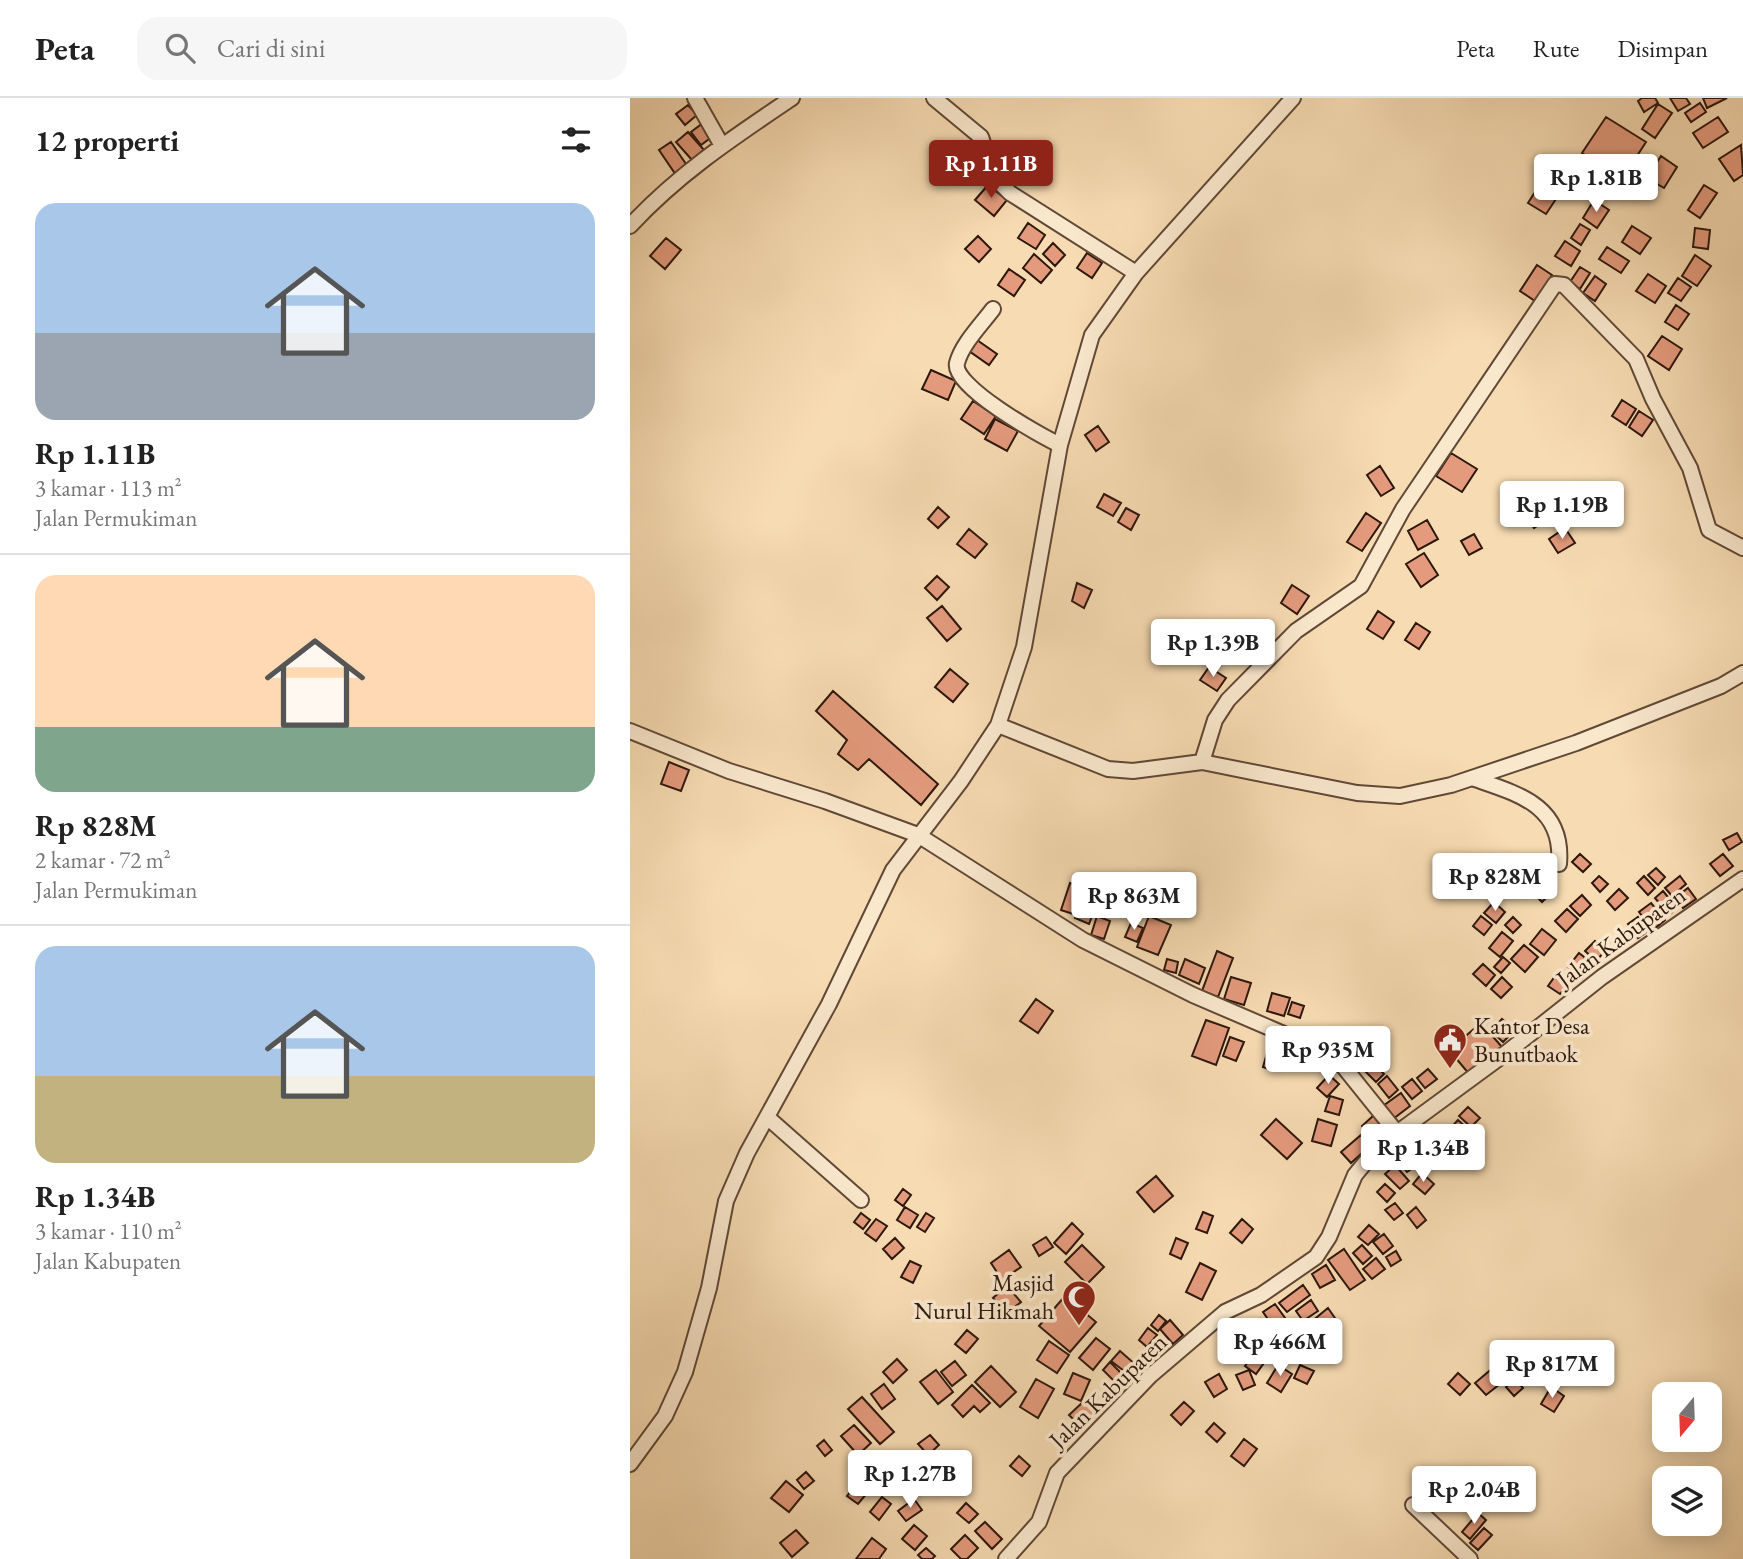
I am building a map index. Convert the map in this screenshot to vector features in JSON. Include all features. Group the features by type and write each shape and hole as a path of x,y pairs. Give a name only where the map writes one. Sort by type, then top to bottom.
{"street":[{"path":"695,98 721,144"},
{"path":"630,226 662,193 721,144 792,98"},
{"path":"934,98 981,137 995,178 1010,193 1136,273"},
{"path":"630,1464 658,1427 685,1372 709,1288 726,1201 767,1117 829,1004 894,870 961,781 998,725 1024,647 1060,445 1092,335 1136,273 1293,98"},
{"path":"1202,762 1215,720 1228,700 1296,631 1362,586 1404,509 1555,284 1564,285 1630,350 1690,468 1704,523 1716,535 1743,548"},
{"path":"993,309 968,343 957,364 957,373 1027,429 1060,445"},
{"path":"998,725 1108,769 1133,771 1202,762 1357,793 1400,796 1472,778 1576,743 1721,686 1743,673"},
{"path":"630,731 729,771 825,800 918,835 1083,940 1193,995 1335,1056 1397,1132"},
{"path":"1472,778 1526,797 1545,813 1559,839 1559,864"},
{"name":"Jalan Kabupaten","path":"1006,1559 1039,1522 1058,1473 1150,1376 1225,1312 1261,1295 1316,1257 1329,1237 1361,1167 1397,1132 1506,1053 1602,977 1743,879"},
{"path":"767,1117 861,1200"},
{"path":"1413,1505 1470,1559"}],"building":[{"path":"1642,98 1655,98 1658,103 1644,112 1638,101"},
{"path":"1670,98 1686,98 1690,104 1678,111"},
{"path":"1703,98 1727,98 1707,108"},
{"path":"1700,103 1706,112 1691,122 1685,113"},
{"path":"1658,104 1672,113 1655,138 1642,129"},
{"path":"688,105 697,115 685,125 676,114"},
{"path":"1606,117 1646,142 1622,179 1582,153"},
{"path":"1718,117 1728,132 1703,148 1693,133"},
{"path":"703,123 713,136 701,145 691,132"},
{"path":"688,132 704,150 692,160 676,142"},
{"path":"671,142 688,167 676,175 659,150"},
{"path":"1741,145 1743,175 1734,181 1719,159"},
{"path":"1661,156 1677,167 1664,188 1647,178"},
{"path":"1573,160 1595,175 1582,195 1560,180"},
{"path":"1546,175 1564,187 1546,214 1528,203"},
{"path":"988,185 1007,200 994,216 975,200"},
{"path":"1704,185 1717,193 1700,218 1688,210"},
{"path":"1594,200 1609,210 1597,228 1583,218"},
{"path":"1028,223 1045,235 1036,249 1018,238"},
{"path":"1580,224 1590,230 1581,245 1571,238"},
{"path":"1632,226 1651,238 1640,254 1622,242"},
{"path":"1695,228 1710,230 1708,249 1693,247"},
{"path":"978,236 991,249 979,262 965,249"},
{"path":"666,238 681,250 665,269 650,256"},
{"path":"1565,241 1580,251 1571,266 1555,256"},
{"path":"1053,243 1065,255 1055,266 1043,254"},
{"path":"1607,247 1629,261 1621,273 1599,259"},
{"path":"1087,253 1102,263 1092,278 1077,268"},
{"path":"1034,254 1052,270 1041,283 1023,268"},
{"path":"1695,255 1711,266 1697,286 1682,276"},
{"path":"1537,265 1552,275 1535,301 1520,291"},
{"path":"1580,267 1590,273 1580,289 1570,282"},
{"path":"1009,269 1025,280 1014,296 998,285"},
{"path":"1648,274 1666,286 1655,303 1636,291"},
{"path":"1595,276 1606,284 1595,301 1583,293"},
{"path":"1678,278 1691,287 1681,301 1668,293"},
{"path":"1676,305 1689,314 1678,330 1665,322"},
{"path":"1662,336 1682,349 1669,370 1648,356"},
{"path":"977,340 997,354 989,365 969,351"},
{"path":"931,370 956,381 948,400 922,389"},
{"path":"1622,400 1636,409 1626,425 1612,416"},
{"path":"973,401 996,416 984,434 961,419"},
{"path":"1639,411 1653,420 1642,436 1629,427"},
{"path":"995,419 1018,431 1007,451 985,439"},
{"path":"1098,426 1109,442 1096,451 1085,435"},
{"path":"1451,453 1477,469 1462,492 1436,476"},
{"path":"1380,466 1394,488 1381,496 1367,475"},
{"path":"1104,494 1121,503 1113,516 1097,507"},
{"path":"1542,498 1553,515 1534,528 1523,510"},
{"path":"938,507 949,517 938,528 928,519"},
{"path":"1126,508 1139,515 1131,530 1118,522"},
{"path":"1366,513 1381,523 1362,551 1347,542"},
{"path":"1427,520 1438,539 1418,550 1408,531"},
{"path":"1565,528 1575,543 1558,553 1549,539"},
{"path":"969,529 987,544 975,558 957,544"},
{"path":"1474,534 1482,548 1469,555 1461,541"},
{"path":"1424,553 1438,575 1421,587 1406,564"},
{"path":"937,576 949,587 937,600 925,588"},
{"path":"1077,583 1092,590 1084,608 1072,601"},
{"path":"1292,585 1309,596 1297,614 1281,603"},
{"path":"942,606 961,629 947,641 927,618"},
{"path":"1378,611 1394,622 1383,639 1367,629"},
{"path":"1416,623 1430,632 1419,649 1405,640"},
{"path":"1249,635 1259,651 1238,664 1228,648"},
{"path":"1209,667 1226,678 1217,691 1200,680"},
{"path":"950,669 968,684 953,702 935,687"},
{"path":"833,691 938,784 921,805 869,759 858,770 838,754 847,740 816,711"},
{"path":"669,762 689,770 681,791 661,784"},
{"path":"1737,833 1742,842 1729,850 1723,840"},
{"path":"1580,854 1591,864 1583,872 1572,862"},
{"path":"1723,854 1733,866 1720,876 1710,864"},
{"path":"1531,863 1541,873 1534,880 1524,869"},
{"path":"1656,868 1665,877 1658,885 1648,875"},
{"path":"1519,873 1528,883 1515,893 1507,883"},
{"path":"1599,876 1608,884 1600,892 1592,883"},
{"path":"1644,876 1655,888 1648,895 1637,883"},
{"path":"1680,876 1686,884 1672,896 1665,888"},
{"path":"1541,879 1553,891 1542,902 1530,890"},
{"path":"1070,883 1082,887 1073,914 1061,910"},
{"path":"1688,888 1696,899 1683,908 1676,897"},
{"path":"1619,889 1628,898 1615,910 1607,901"},
{"path":"1663,891 1677,908 1669,915 1655,898"},
{"path":"1582,895 1591,905 1580,916 1570,906"},
{"path":"1082,900 1096,906 1089,924 1075,918"},
{"path":"1494,902 1505,912 1496,923 1484,913"},
{"path":"1651,903 1665,920 1653,930 1639,912"},
{"path":"1567,909 1578,919 1566,932 1555,921"},
{"path":"1097,916 1110,921 1104,939 1091,935"},
{"path":"1149,916 1171,925 1158,955 1137,947"},
{"path":"1481,916 1492,925 1484,935 1473,926"},
{"path":"1513,917 1521,925 1513,933 1505,925"},
{"path":"1638,917 1648,931 1638,938 1628,924"},
{"path":"1131,923 1143,928 1137,942 1125,937"},
{"path":"1542,929 1556,940 1544,955 1530,944"},
{"path":"1502,932 1513,941 1500,957 1489,948"},
{"path":"1595,941 1605,951 1596,961 1585,951"},
{"path":"1524,945 1538,957 1525,972 1511,959"},
{"path":"1217,951 1233,958 1218,997 1202,991"},
{"path":"1579,953 1593,964 1582,978 1568,967"},
{"path":"1503,957 1510,963 1501,973 1494,967"},
{"path":"1167,959 1178,962 1176,973 1164,970"},
{"path":"1185,959 1205,968 1199,984 1179,975"},
{"path":"1483,964 1495,975 1486,986 1473,974"},
{"path":"1558,972 1570,981 1560,994 1548,986"},
{"path":"1231,977 1251,983 1244,1005 1224,999"},
{"path":"1502,977 1512,987 1501,998 1491,989"},
{"path":"1272,993 1290,998 1284,1016 1267,1011"},
{"path":"1036,999 1053,1011 1038,1033 1020,1021"},
{"path":"1292,1002 1304,1006 1300,1018 1288,1014"},
{"path":"1502,1019 1515,1030 1503,1042 1491,1031"},
{"path":"1206,1020 1229,1028 1216,1065 1192,1056"},
{"path":"1481,1023 1502,1047 1470,1075 1449,1050"},
{"path":"1230,1037 1244,1042 1236,1061 1223,1056"},
{"path":"1375,1043 1385,1052 1377,1061 1366,1051"},
{"path":"1267,1053 1276,1056 1272,1070 1263,1067"},
{"path":"1371,1061 1384,1074 1376,1082 1363,1069"},
{"path":"1428,1069 1437,1079 1425,1088 1417,1078"},
{"path":"1329,1075 1339,1084 1327,1097 1317,1088"},
{"path":"1387,1076 1398,1090 1389,1098 1378,1084"},
{"path":"1412,1079 1422,1091 1412,1099 1402,1087"},
{"path":"1401,1093 1410,1106 1393,1119 1383,1106"},
{"path":"1330,1096 1343,1100 1339,1115 1325,1111"},
{"path":"1468,1107 1480,1118 1471,1127 1459,1116"},
{"path":"1374,1115 1389,1132 1376,1143 1362,1126"},
{"path":"1276,1119 1302,1143 1287,1159 1261,1135"},
{"path":"1318,1119 1337,1125 1331,1146 1312,1141"},
{"path":"1458,1120 1468,1129 1457,1141 1447,1132"},
{"path":"1436,1134 1445,1143 1434,1155 1424,1146"},
{"path":"1361,1135 1370,1146 1351,1163 1341,1152"},
{"path":"1416,1142 1424,1153 1417,1158 1409,1148"},
{"path":"1447,1147 1455,1156 1445,1165 1437,1157"},
{"path":"1405,1151 1416,1166 1407,1172 1396,1157"},
{"path":"1426,1152 1434,1160 1425,1169 1417,1162"},
{"path":"1395,1165 1409,1181 1400,1189 1385,1174"},
{"path":"1422,1173 1434,1184 1425,1194 1413,1184"},
{"path":"1156,1176 1173,1196 1154,1212 1137,1192"},
{"path":"1385,1184 1395,1193 1387,1202 1377,1192"},
{"path":"903,1189 911,1195 903,1206 895,1200"},
{"path":"1395,1203 1403,1213 1394,1220 1385,1210"},
{"path":"905,1207 918,1215 910,1228 897,1220"},
{"path":"1416,1207 1426,1220 1417,1228 1407,1215"},
{"path":"1203,1212 1213,1216 1207,1233 1196,1229"},
{"path":"861,1213 870,1220 863,1229 854,1222"},
{"path":"926,1213 934,1218 925,1232 917,1227"},
{"path":"876,1219 887,1226 876,1241 865,1233"},
{"path":"1242,1219 1253,1229 1242,1243 1230,1233"},
{"path":"1072,1223 1083,1234 1066,1254 1054,1243"},
{"path":"1369,1225 1379,1234 1368,1245 1358,1237"},
{"path":"1384,1234 1393,1246 1383,1254 1373,1242"},
{"path":"1046,1237 1053,1247 1039,1256 1033,1245"},
{"path":"895,1238 904,1248 892,1259 883,1249"},
{"path":"1176,1238 1188,1243 1181,1259 1170,1254"},
{"path":"1082,1245 1104,1267 1087,1284 1065,1262"},
{"path":"1362,1245 1372,1256 1363,1264 1353,1253"},
{"path":"1344,1249 1365,1280 1350,1290 1328,1260"},
{"path":"1009,1250 1021,1267 1002,1280 991,1263"},
{"path":"1396,1251 1401,1260 1391,1266 1386,1257"},
{"path":"1376,1258 1385,1269 1372,1279 1363,1269"},
{"path":"910,1261 921,1266 913,1283 901,1277"},
{"path":"1200,1263 1216,1271 1202,1300 1186,1292"},
{"path":"1326,1265 1335,1280 1320,1288 1312,1274"},
{"path":"1303,1285 1310,1295 1287,1312 1279,1303"},
{"path":"1007,1286 1021,1302 1006,1314 993,1298"},
{"path":"1065,1296 1096,1322 1070,1352 1039,1326"},
{"path":"1311,1300 1318,1311 1303,1321 1296,1311"},
{"path":"1275,1304 1293,1329 1280,1337 1263,1312"},
{"path":"1328,1308 1337,1321 1320,1334 1311,1322"},
{"path":"1159,1315 1166,1321 1158,1331 1151,1325"},
{"path":"1260,1319 1271,1335 1258,1343 1247,1328"},
{"path":"1170,1320 1183,1335 1173,1344 1160,1329"},
{"path":"1148,1328 1157,1335 1147,1347 1139,1340"},
{"path":"1235,1329 1250,1346 1239,1356 1224,1340"},
{"path":"967,1330 978,1339 966,1353 955,1344"},
{"path":"1096,1338 1110,1349 1093,1370 1079,1358"},
{"path":"1160,1339 1169,1349 1157,1359 1149,1350"},
{"path":"1311,1340 1320,1346 1313,1357 1303,1351"},
{"path":"1049,1341 1069,1355 1057,1373 1037,1360"},
{"path":"1120,1351 1136,1365 1128,1374 1111,1361"},
{"path":"1255,1353 1266,1360 1256,1374 1245,1366"},
{"path":"897,1359 907,1370 893,1383 883,1372"},
{"path":"955,1361 966,1375 952,1386 941,1372"},
{"path":"1110,1362 1127,1379 1119,1386 1103,1370"},
{"path":"1278,1365 1292,1374 1281,1392 1267,1383"},
{"path":"1300,1365 1314,1371 1307,1384 1294,1378"},
{"path":"991,1366 1016,1392 1000,1407 975,1382"},
{"path":"1494,1367 1505,1380 1486,1395 1475,1383"},
{"path":"936,1370 953,1392 938,1404 920,1382"},
{"path":"1249,1370 1255,1385 1243,1390 1236,1375"},
{"path":"1073,1373 1090,1380 1081,1401 1064,1394"},
{"path":"1458,1373 1470,1384 1460,1395 1448,1384"},
{"path":"1219,1374 1227,1389 1214,1397 1205,1382"},
{"path":"1036,1379 1054,1389 1038,1418 1020,1407"},
{"path":"1515,1379 1523,1388 1514,1396 1506,1387"},
{"path":"884,1384 895,1399 882,1409 871,1394"},
{"path":"972,1385 990,1403 980,1412 974,1406 963,1417 952,1405"},
{"path":"1551,1387 1564,1396 1554,1412 1541,1404"},
{"path":"862,1397 894,1432 880,1444 848,1409"},
{"path":"1084,1401 1095,1413 1080,1426 1069,1415"},
{"path":"1184,1402 1194,1411 1181,1425 1171,1415"},
{"path":"1214,1423 1225,1433 1217,1442 1206,1432"},
{"path":"854,1425 871,1443 858,1455 841,1436"},
{"path":"930,1435 939,1445 928,1455 918,1444"},
{"path":"1244,1439 1257,1449 1244,1466 1231,1456"},
{"path":"824,1440 832,1450 825,1456 817,1446"},
{"path":"1019,1456 1030,1466 1022,1476 1010,1466"},
{"path":"885,1462 907,1478 898,1491 876,1475"},
{"path":"806,1472 814,1481 804,1489 797,1480"},
{"path":"1456,1472 1464,1491 1452,1497 1443,1478"},
{"path":"786,1481 803,1495 789,1512 771,1498"},
{"path":"857,1483 868,1492 858,1504 847,1496"},
{"path":"882,1497 891,1504 879,1520 870,1512"},
{"path":"914,1499 922,1510 906,1521 898,1511"},
{"path":"966,1503 978,1514 969,1523 957,1513"},
{"path":"1478,1513 1486,1520 1470,1539 1462,1532"},
{"path":"985,1522 1002,1539 992,1549 975,1531"},
{"path":"914,1525 927,1536 915,1550 902,1539"},
{"path":"1484,1528 1492,1535 1478,1550 1470,1543"},
{"path":"796,1530 808,1543 792,1557 780,1543"},
{"path":"965,1535 978,1548 967,1559 961,1559 951,1549"},
{"path":"872,1538 886,1549 879,1559 856,1559"},
{"path":"926,1548 935,1556 932,1559 922,1559 918,1555"}],"place":[{"name":"Kantor Desa Bunutbaok","path":"1450,1070"},
{"name":"Masjid Nurul Hikmah","path":"1079,1327"}]}
